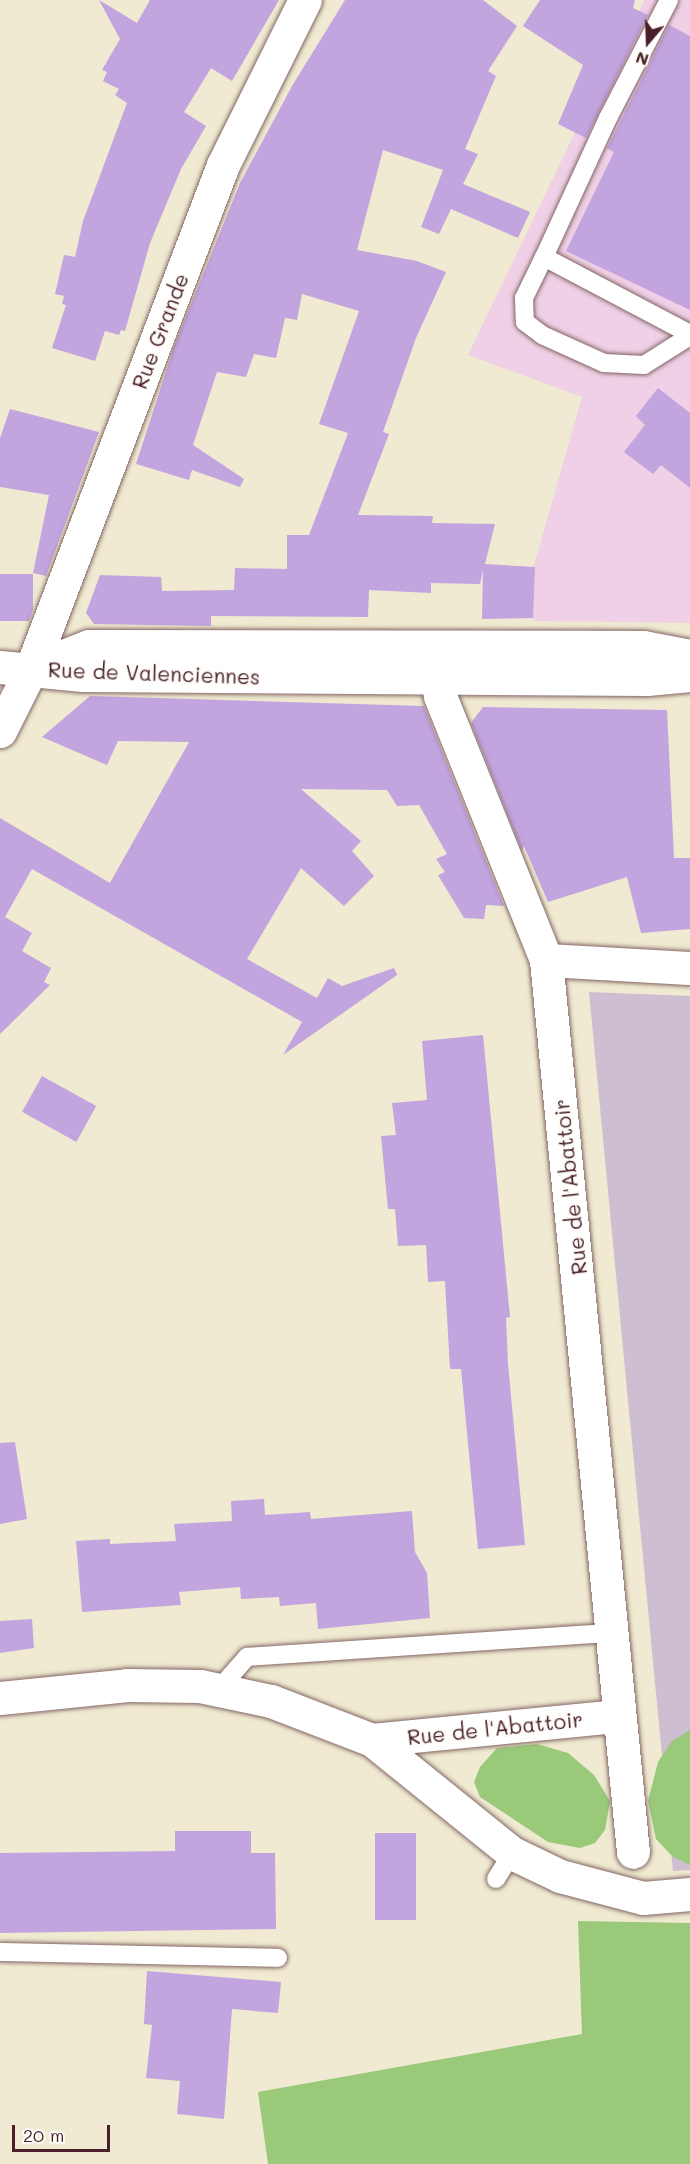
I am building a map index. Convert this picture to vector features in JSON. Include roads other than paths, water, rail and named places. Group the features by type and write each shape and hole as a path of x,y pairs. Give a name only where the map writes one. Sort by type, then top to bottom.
{"street":[{"name":"Rue Grande","path":"0,731 15,668 223,165 305,0"},
{"name":"Rue de Valenciennes","path":"15,668 89,646 643,647 690,656"},
{"path":"437,677 466,664 546,661 570,647"},
{"name":"Rue de Valenciennes","path":"15,668 83,675 647,679 690,675"},
{"name":"Rue de l'Abattoir","path":"437,677 440,696 546,960 633,1852"},
{"path":"546,960 690,968"},
{"path":"0,1698 127,1685 219,1689 270,1701 372,1740 504,1866 560,1876 643,1898 690,1894"},
{"name":"Rue de l'Abattoir","path":"372,1740 618,1716"}],"lane":[{"path":"544,257 690,335 644,365 604,363 542,335 525,322 524,298 608,118 669,0"},
{"path":"219,1689 248,1657 610,1633"},
{"path":"0,1952 278,1958"}]}
